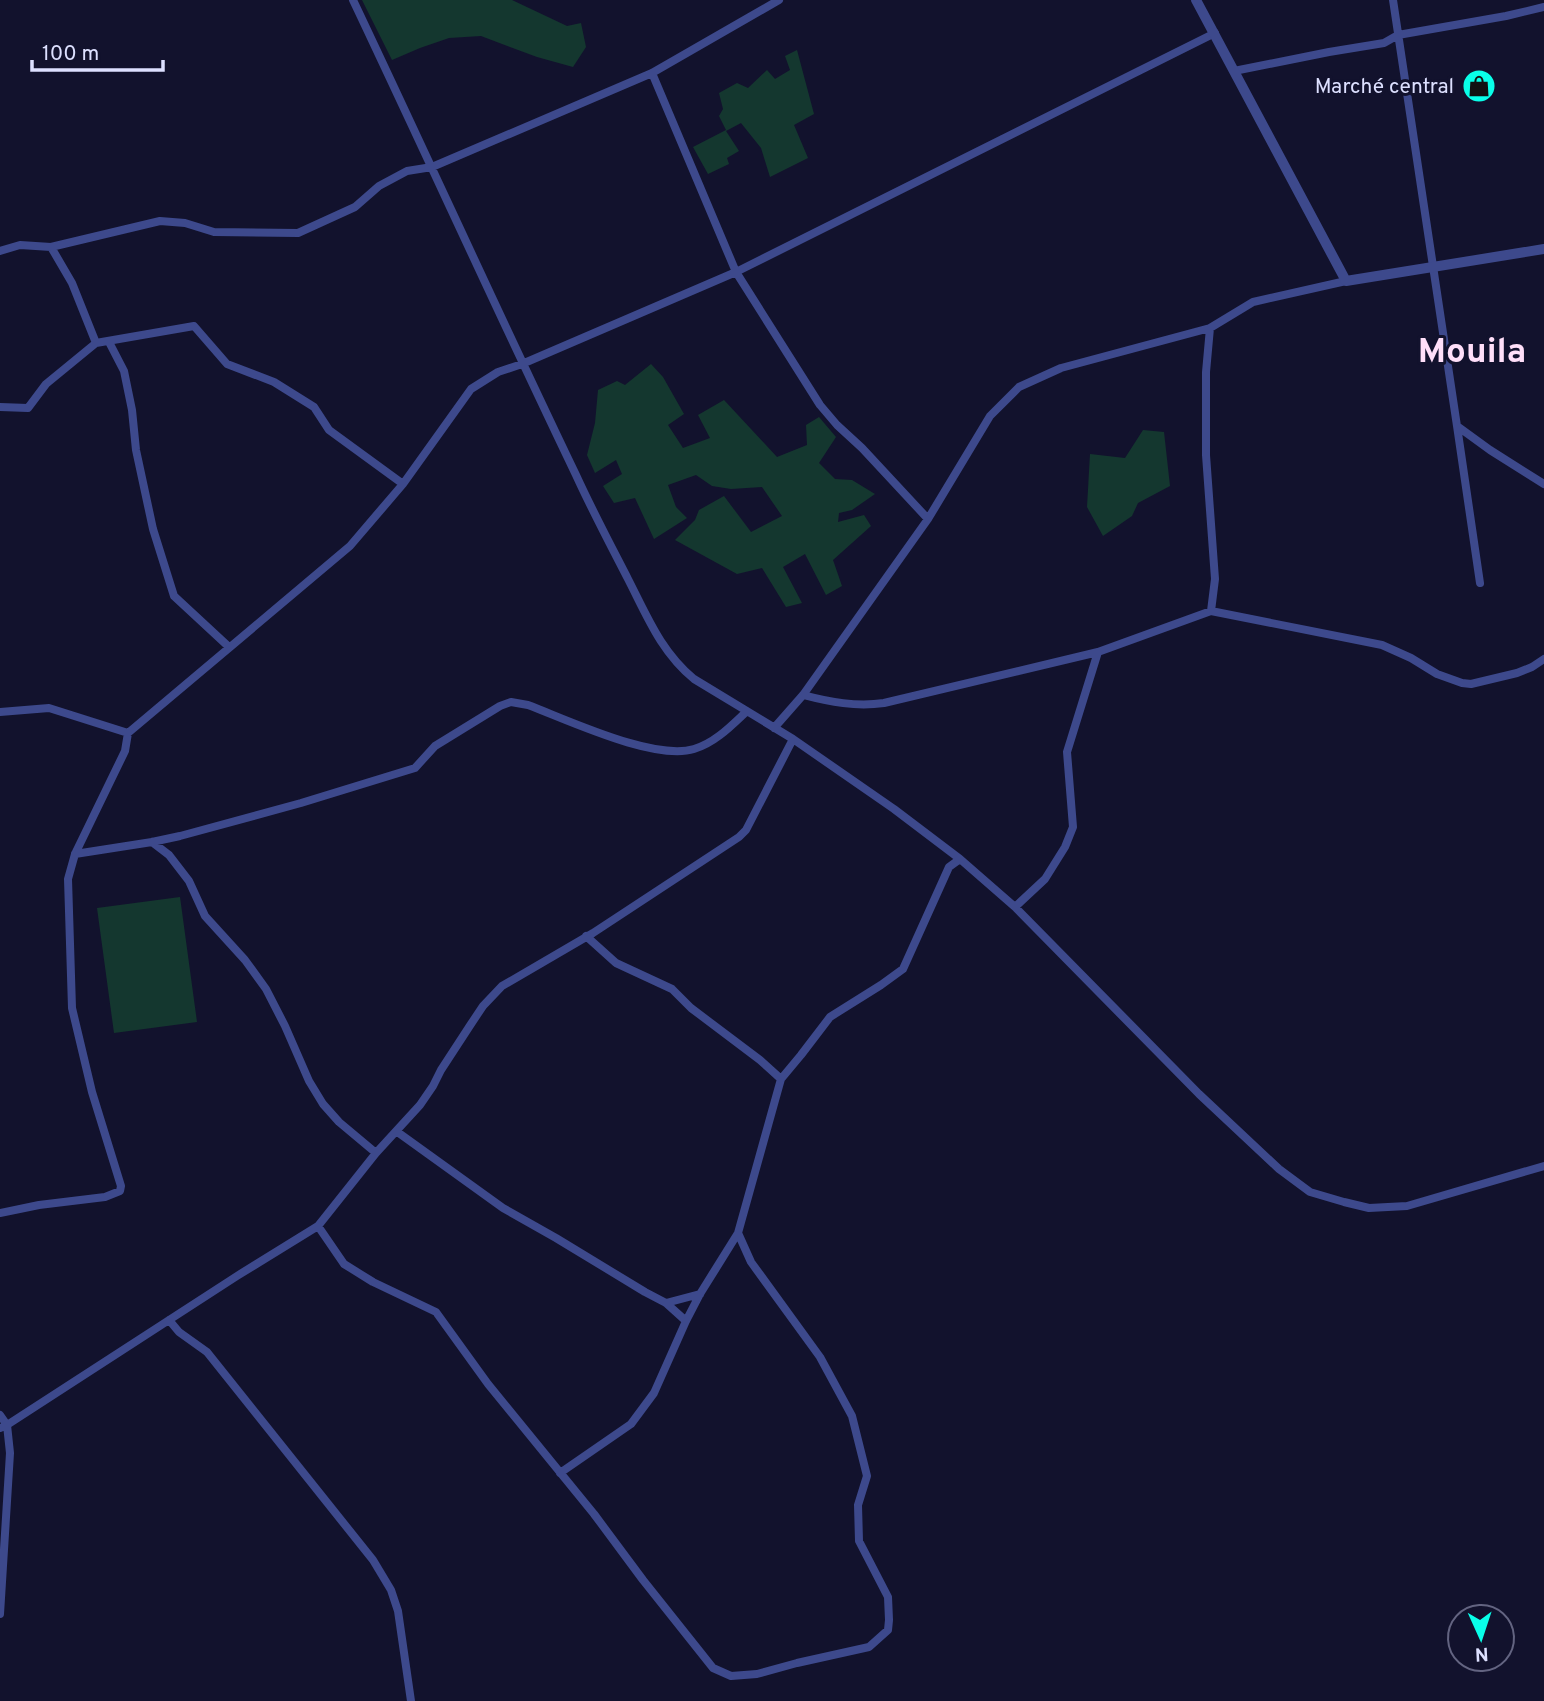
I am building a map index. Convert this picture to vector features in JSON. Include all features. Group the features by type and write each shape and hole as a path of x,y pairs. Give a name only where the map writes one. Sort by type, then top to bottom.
{"street":[{"path":"353,0 593,512 662,645 680,668 793,739 894,808 960,859 1015,907 1199,1094 1279,1170 1310,1192 1369,1208 1407,1206 1544,1166"},
{"path":"0,251 20,245 51,247 160,221 185,223 214,232 298,233 355,207 379,186 407,171 432,167 652,73 779,0"},
{"path":"1196,0 1346,281"},
{"path":"1393,0 1480,583"},
{"path":"1234,71 1384,43 1398,35 1544,7"},
{"path":"0,1213 105,1197 120,1191 121,1186 92,1092 72,1008 68,879 75,853 125,751 128,733 350,546 403,484 471,388 498,372 736,272 1214,33"},
{"path":"652,73 736,272 820,405 928,519"},
{"path":"51,247 72,283 96,342"},
{"path":"774,728 803,695 928,519 990,416 1019,387 1061,368 1210,328 1252,302 1346,281 1544,249"},
{"path":"0,407 28,408 46,384 96,342 194,326 227,364 274,382 314,407 329,430 403,484"},
{"path":"1210,328 1206,372 1206,455 1215,579 1210,611"},
{"path":"109,342 124,370 136,450 153,529 174,596 229,647"},
{"path":"1457,426 1544,484"},
{"path":"803,695 831,702 870,705 884,703 1098,652 1210,611 1382,645 1437,674 1462,683 1471,684 1517,673 1544,659"},
{"path":"1015,907 1045,879 1065,847 1073,827 1067,752 1098,652"},
{"path":"75,853 152,842 301,803 415,768 435,747 500,705 511,702 528,705 632,744 678,751 702,746 726,730 747,711"},
{"path":"0,712 49,708 128,733"},
{"path":"4,1426 318,1226 376,1153 420,1105 483,1006 502,986 593,933 739,837 746,830 793,739"},
{"path":"152,842 169,855 189,881 205,916 246,960 266,989 309,1081 323,1104 376,1153"},
{"path":"560,1473 631,1424 654,1393 700,1294 738,1233 780,1079 830,1017 903,969 949,867 960,859"},
{"path":"586,936 616,963 672,989 691,1008 760,1060 780,1079"},
{"path":"396,1131 503,1208 666,1303 686,1321"},
{"path":"318,1226 344,1264 373,1282 436,1312 488,1384 713,1668 731,1676 757,1674 869,1647 888,1630 889,1620 888,1597 859,1541 858,1505 867,1476 852,1416 820,1357 751,1262 738,1233"},
{"path":"666,1303 700,1294"},
{"path":"169,1320 179,1332 207,1352 373,1560 391,1590 398,1611 411,1701"},
{"path":"0,1415 10,1453 0,1614"}],"green space":[{"path":"362,0 512,0 567,26 581,23 586,47 573,67 481,36 449,38 392,60"},
{"path":"797,50 814,114 794,125 808,158 770,177 761,148 741,123 726,131 739,151 727,158 729,164 708,174 693,147 726,130 719,116 723,109 719,93 737,83 748,88 767,70 775,79 790,70 785,56"},
{"path":"651,364 663,377 684,414 668,425 683,448 710,438 698,415 724,400 777,457 807,445 806,425 819,417 836,437 819,463 835,479 852,480 875,494 852,510 839,513 838,522 864,515 871,526 833,560 842,586 826,595 805,554 783,567 802,603 786,607 762,568 737,574 675,540 695,520 699,510 724,496 751,532 782,516 762,487 731,489 712,486 696,475 668,485 676,507 687,518 654,539 635,498 614,503 603,486 622,474 616,460 595,473 587,455 595,423 598,390 617,381 625,385"},
{"path":"1143,430 1164,432 1170,486 1138,503 1132,516 1103,536 1087,507 1090,454 1125,458"},
{"path":"180,897 197,1022 114,1033 97,908"}],"place":[{"name":"Marché central","path":"1479,86"}],"district":[{"name":"Mouila","path":"1472,350"}]}
